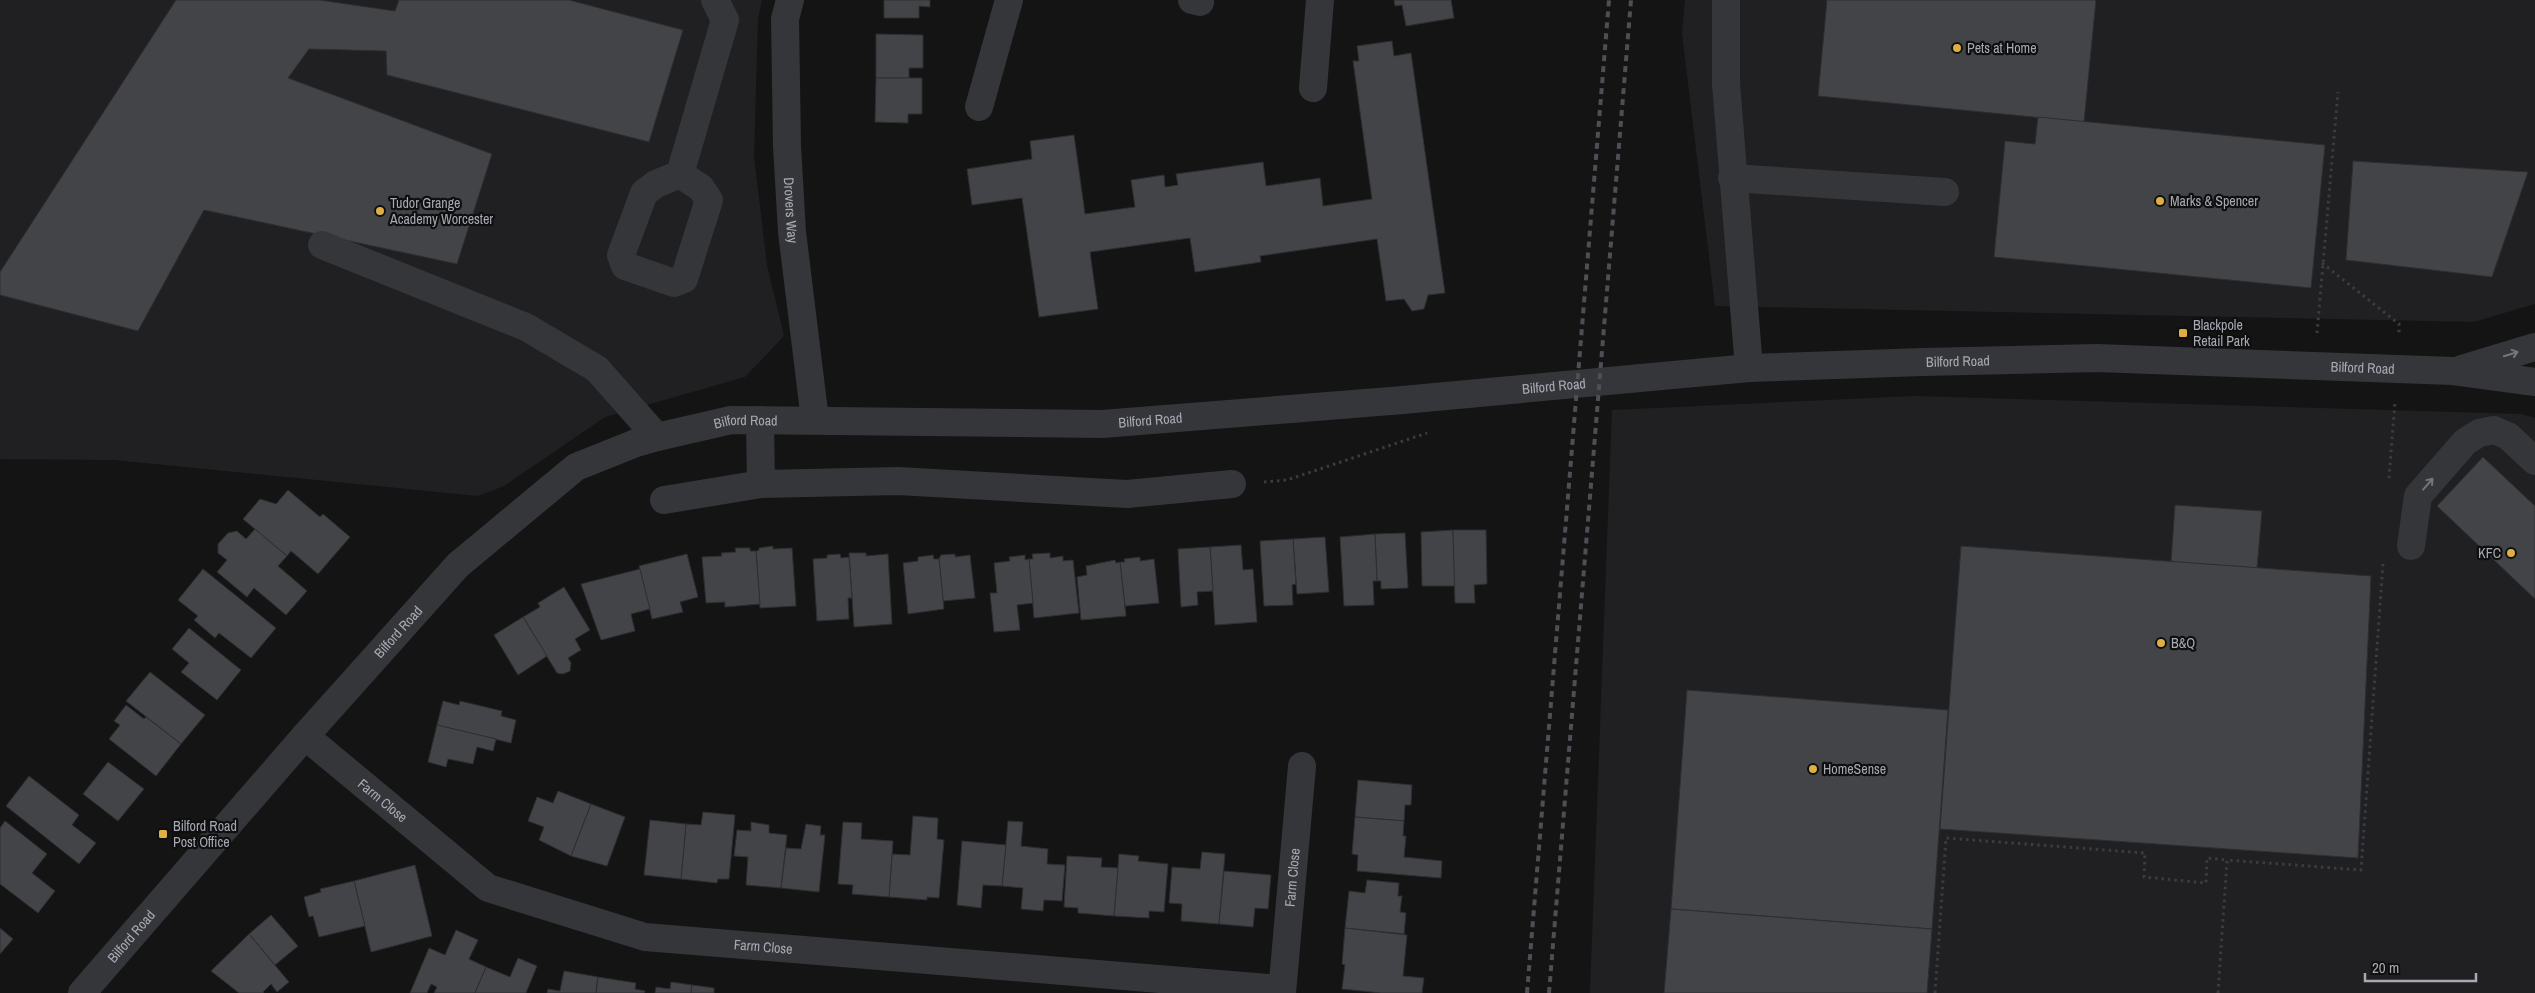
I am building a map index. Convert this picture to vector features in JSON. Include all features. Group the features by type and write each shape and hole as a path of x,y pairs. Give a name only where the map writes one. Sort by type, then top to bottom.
{"street":[{"path":"680,174 725,20 715,0"},
{"name":"Drovers Way","path":"790,0 785,19 786,146 792,232 815,420"},
{"path":"979,107 1009,0"},
{"path":"1192,0 1200,2 1200,0"},
{"path":"1313,88 1320,0"},
{"path":"1726,0 1726,84 1732,178 1749,368"},
{"path":"1732,178 1945,192"},
{"path":"322,244 526,326 597,369 657,437"},
{"name":"Bilford Road","path":"2453,371 2535,347"},
{"name":"Bilford Road","path":"82,993 305,736 458,565 576,467 636,442 731,420 1102,424 1404,400 1749,368 2097,358 2453,371 2535,382"},
{"path":"760,420 761,484"},
{"path":"2411,546 2418,496 2465,442 2479,433 2494,430 2508,436 2535,462"},
{"path":"664,500 761,484 898,481 1127,494 1232,484"},
{"name":"Farm Close","path":"305,736 488,888 645,937 1282,991 1302,766"}],"path":[{"path":"2314,366 2338,92"},
{"path":"2322,263 2399,324 2389,481"},
{"path":"1232,484 1287,480 1431,432"},
{"path":"1935,993 1946,838 2145,853 2144,877 2206,883 2208,858 2361,870 2383,561"},
{"path":"2218,993 2227,860"}],"shaded area":[{"name":"Tudor Grange Academy Worcester","path":"0,0 762,0 758,18 754,157 767,265 784,336 745,377 605,417 504,486 478,496 114,460 0,459"},
{"name":"Blackpole Retail Park","path":"1685,0 2535,0 2535,304 2474,322 1715,306 1682,33"},
{"path":"1914,396 2522,414 2535,418 2535,993 1590,993 1612,410"}],"building":[{"path":"176,0 319,0 395,11 399,0 569,0 683,30 649,142 387,75 386,51 309,49 288,78 492,154 457,264 204,210 138,331 0,295 0,272"},
{"path":"884,0 930,0 930,7 919,6 919,18 884,18"},
{"path":"1394,0 1451,0 1454,18 1406,26 1402,5 1395,6"},
{"name":"Pets at Home","path":"1827,0 2096,0 2084,122 1818,96"},
{"path":"876,34 923,35 923,68 909,68 909,78 876,78"},
{"path":"1392,41 1394,56 1411,53 1445,293 1428,295 1424,309 1412,311 1404,299 1386,301 1377,239 1260,256 1261,262 1195,272 1190,238 1090,252 1098,309 1039,317 1022,198 972,205 967,169 1032,159 1030,141 1074,135 1085,214 1135,207 1131,180 1164,175 1165,187 1178,185 1176,174 1263,162 1266,186 1320,178 1323,206 1372,199 1353,61 1359,61 1357,46"},
{"path":"876,78 922,78 922,114 908,114 908,123 875,122"},
{"name":"Marks & Spencer","path":"2038,117 2325,145 2311,288 1994,257 2005,141 2035,144"},
{"path":"2353,161 2528,172 2492,277 2346,260"},
{"name":"KFC","path":"2483,457 2535,506 2535,599 2437,506"},
{"path":"288,490 320,517 323,514 350,537 318,574 291,551 287,556 243,519 260,499 276,504"},
{"path":"2175,505 2262,511 2257,568 2171,562"},
{"path":"255,529 287,556 278,566 307,591 286,615 254,588 247,597 217,572 227,560 218,553 218,544 228,533 237,531 246,539"},
{"path":"1453,530 1455,586 1422,586 1421,532"},
{"path":"1453,530 1486,530 1487,584 1474,585 1475,603 1455,603"},
{"path":"1405,533 1408,588 1381,589 1381,581 1377,581 1375,534"},
{"path":"1375,534 1377,581 1373,581 1374,605 1344,606 1340,537"},
{"path":"1325,537 1329,592 1297,594 1293,539"},
{"path":"1293,539 1296,584 1292,585 1293,605 1264,606 1260,541"},
{"path":"1241,545 1243,570 1253,569 1257,622 1215,625 1210,547"},
{"path":"773,546 773,549 792,548 796,606 760,608 756,551 759,548"},
{"name":"B&Q","path":"1961,546 2371,576 2358,858 1940,829"},
{"path":"1210,547 1213,591 1197,592 1198,605 1181,607 1178,549"},
{"path":"735,548 750,548 750,551 756,551 760,604 725,607 725,602 706,603 702,557 722,556 721,553 736,552"},
{"path":"849,553 866,553 866,556 888,554 892,624 854,627"},
{"path":"1050,553 1050,558 1063,556 1063,561 1073,560 1079,613 1034,618 1029,559 1033,559 1032,554"},
{"path":"687,554 698,597 680,602 683,612 652,619 639,566"},
{"path":"840,554 841,558 849,557 852,598 848,598 849,619 817,621 813,559 827,558 827,555"},
{"path":"955,554 955,557 970,555 975,598 943,601 939,559 941,555"},
{"path":"933,555 934,559 939,559 944,609 908,614 903,563 918,561 918,557"},
{"path":"1025,555 1025,560 1029,559 1033,603 1017,605 1020,630 994,632 990,593 997,593 994,563 1010,561 1009,557"},
{"path":"1140,557 1140,561 1154,559 1159,603 1125,606 1120,562 1125,562 1124,559"},
{"path":"1115,560 1116,563 1120,562 1126,616 1081,620 1077,577 1087,575 1086,566"},
{"path":"203,569 276,628 251,658 219,633 215,638 194,620 198,616 178,600"},
{"path":"640,569 650,609 631,614 635,631 601,640 581,584"},
{"path":"564,587 590,630 575,639 581,650 568,658 571,663 570,671 563,674 557,673 523,617 540,607 538,603"},
{"path":"523,617 547,656 518,675 494,635"},
{"path":"189,628 241,670 217,700 181,672 189,663 172,649"},
{"path":"150,672 205,715 181,744 126,701"},
{"name":"HomeSense","path":"1687,690 1948,710 1932,929 1671,909"},
{"path":"443,701 459,705 460,701 502,711 501,716 516,720 511,743 437,725"},
{"path":"126,705 144,719 146,717 181,744 156,776 109,739 120,725 114,721"},
{"path":"437,725 496,739 493,751 477,747 473,764 448,759 446,767 428,762"},
{"path":"108,762 144,789 118,821 83,794"},
{"path":"29,776 79,815 72,825 96,843 79,864 6,806"},
{"path":"1358,780 1412,785 1411,805 1405,805 1404,821 1355,817"},
{"path":"558,791 591,804 571,856 539,840 544,827 528,821 537,797 553,803"},
{"path":"591,804 625,817 607,866 571,856"},
{"path":"703,812 735,815 729,879 718,879 717,883 681,879 686,824 701,825"},
{"path":"913,816 938,818 937,839 944,840 939,898 927,897 927,900 889,897 892,854 910,855"},
{"path":"1355,817 1404,821 1403,836 1406,836 1404,857 1442,861 1441,878 1357,871 1358,855 1352,854"},
{"path":"650,820 686,824 681,879 644,875"},
{"path":"5,821 47,854 32,873 55,891 38,913 0,884 0,828"},
{"path":"1008,821 1023,822 1021,846 1048,849 1047,864 1065,865 1062,901 1044,900 1043,911 1021,909 1023,888 1002,886"},
{"path":"751,822 769,825 769,833 787,835 781,888 746,885 748,857 734,856 737,830 751,831"},
{"path":"843,822 862,823 861,839 893,841 889,897 852,894 853,885 838,884"},
{"path":"806,824 821,826 820,835 825,835 819,892 781,888 786,848 801,849"},
{"path":"962,841 1006,845 1002,886 983,885 981,908 957,905"},
{"path":"1202,852 1225,854 1219,924 1181,921 1182,904 1169,903 1172,867 1200,869"},
{"path":"1119,854 1139,856 1138,861 1168,864 1164,912 1149,911 1149,918 1114,916"},
{"path":"1067,856 1102,858 1101,867 1118,868 1114,916 1078,913 1078,908 1064,907"},
{"path":"415,865 432,936 371,952 354,881"},
{"path":"1224,871 1271,875 1268,909 1255,908 1253,927 1219,924"},
{"path":"1367,880 1399,883 1398,896 1402,896 1400,912 1406,913 1404,934 1345,928 1349,891 1365,893"},
{"path":"354,881 365,926 319,937 313,916 309,917 304,897 321,892 320,889"},
{"path":"1671,909 1932,929 1927,993 1664,993"},
{"path":"271,915 298,946 275,965 249,934"},
{"path":"0,928 13,939 0,954"},
{"path":"1345,928 1407,935 1403,976 1424,978 1422,993 1381,993 1342,989 1345,965 1342,964"},
{"path":"456,930 478,940 469,959 486,967 475,993 434,993 437,987 431,984 427,993 410,993 429,948 445,955"},
{"path":"249,934 289,982 277,992 271,984 264,993 239,993 211,971"},
{"path":"518,958 537,966 526,993 475,993 486,967 510,977"},
{"path":"564,971 598,977 596,993 547,993 548,989 560,991"},
{"path":"598,977 636,983 635,989 645,991 644,993 596,993"},
{"path":"671,982 692,985 691,993 655,993 656,987 670,989"},
{"path":"692,985 714,988 714,993 691,993"}],"railway":[{"path":"1527,993 1609,0"},
{"path":"1549,993 1631,0"}],"place":[{"name":"Pets at Home","path":"1957,48"},
{"name":"Marks & Spencer","path":"2160,201"},
{"name":"Tudor Grange Academy Worcester","path":"380,211"},
{"name":"Blackpole Retail Park","path":"2183,333"},
{"name":"KFC","path":"2511,553"},
{"name":"B&Q","path":"2161,643"},
{"name":"HomeSense","path":"1813,769"},
{"name":"Bilford Road Post Office","path":"163,834"}]}
